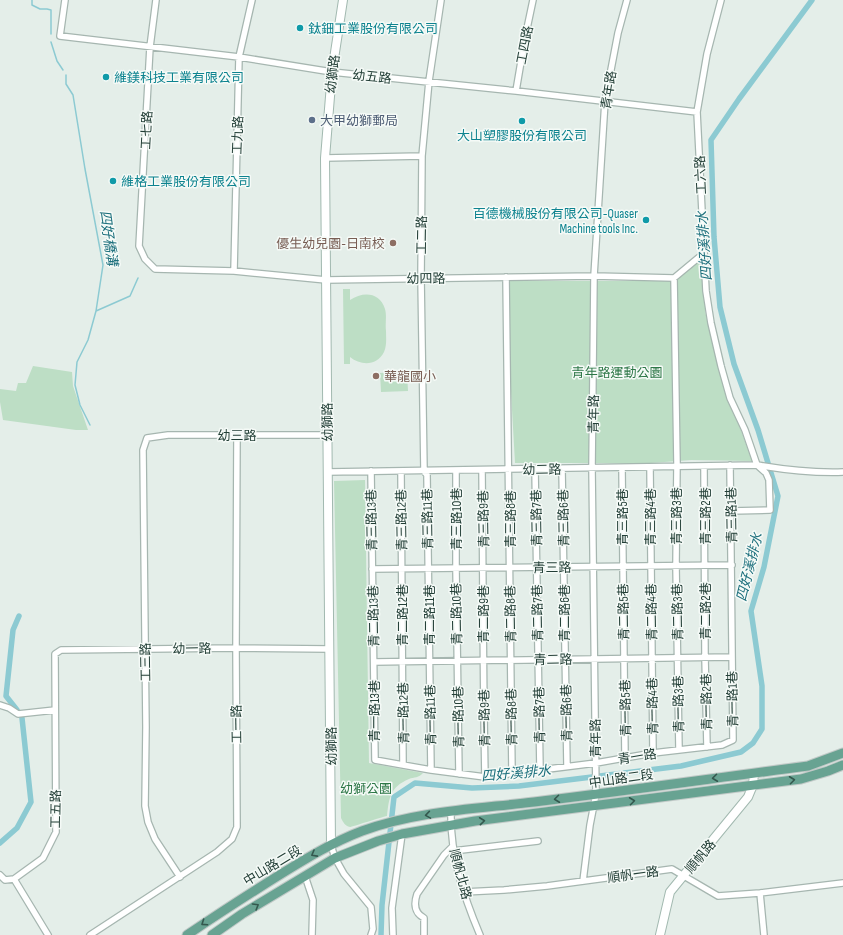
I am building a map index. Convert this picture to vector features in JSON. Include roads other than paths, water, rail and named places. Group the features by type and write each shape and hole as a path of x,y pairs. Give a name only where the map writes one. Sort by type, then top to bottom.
{"main road":[{"name":"中山路二段","path":"187,935 236,902 331,845 362,831 375,827 451,811 596,794 808,766 843,753"},
{"name":"中山路二段","path":"212,935 242,914 336,858 378,841 402,834 451,825 593,805 801,779 843,765"}],"street":[{"name":"幼五路","path":"65,0 60,36 239,57 332,72 516,90 697,112"},
{"name":"工七路","path":"144,259 139,246 150,46 156,0"},
{"name":"工九路","path":"234,271 239,57 252,0"},
{"name":"幼獅路","path":"331,845 325,158 332,72 343,0"},
{"name":"工二路","path":"424,471 421,278 422,156 429,81 441,0"},
{"name":"工四路","path":"516,90 533,0"},
{"name":"青年路","path":"583,881 593,805 596,794 592,468 594,276 606,101 618,33 627,0"},
{"name":"工六路","path":"721,0 707,54 697,112 706,291 711,323 730,398 745,430 757,465 766,473 769,480 770,510 731,511"},
{"path":"325,158 422,156"},
{"path":"674,278 704,254"},
{"name":"幼四路","path":"144,259 155,269 234,271 326,280 594,276 674,278"},
{"name":"青三路8巷","path":"506,277 510,568"},
{"name":"青三路3巷","path":"674,278 677,467 676,566"},
{"name":"幼三路","path":"147,438 168,435 328,436"},
{"name":"工一路","path":"90,935 217,852 232,839 237,827 237,435"},
{"name":"工三路","path":"147,438 143,450 145,806 148,822 155,838 180,877"},
{"name":"青三路1巷","path":"730,465 732,657"},
{"name":"幼二路","path":"328,472 757,465 819,473 843,472"},
{"name":"青三路2巷","path":"704,466 705,566"},
{"name":"青三路4巷","path":"650,467 650,566"},
{"name":"青三路5巷","path":"622,468 623,567"},
{"name":"青三路7巷","path":"535,469 537,568"},
{"name":"青三路6巷","path":"562,469 564,567"},
{"name":"青三路10巷","path":"456,470 456,569"},
{"name":"青三路9巷","path":"482,470 483,568"},
{"name":"青三路13巷","path":"371,471 372,570"},
{"name":"青三路12巷","path":"401,471 402,569"},
{"name":"青三路11巷","path":"424,471 426,475 428,569"},
{"name":"青三路","path":"372,570 732,565"},
{"name":"青二路4巷","path":"650,566 651,658"},
{"name":"青二路3巷","path":"676,566 678,657"},
{"name":"青二路2巷","path":"705,566 705,657"},
{"name":"青二路6巷","path":"564,567 564,659"},
{"name":"青二路5巷","path":"623,567 624,658"},
{"name":"青二路9巷","path":"483,568 483,659"},
{"name":"青二路8巷","path":"510,568 511,660"},
{"name":"青二路7巷","path":"537,568 538,659"},
{"name":"青二路12巷","path":"402,569 402,661"},
{"name":"青二路11巷","path":"428,569 429,661"},
{"name":"青二路10巷","path":"456,569 457,660"},
{"name":"青二路13巷","path":"372,570 374,662"},
{"name":"幼一路","path":"55,654 61,650 236,648 330,649"},
{"name":"工五路","path":"14,879 43,858 56,832 55,654"},
{"name":"青一路3巷","path":"678,657 679,750"},
{"name":"青一路2巷","path":"705,657 707,747"},
{"name":"青二路","path":"374,662 483,659 511,660 732,657"},
{"name":"青一路1巷","path":"732,657 733,740"},
{"name":"青一路5巷","path":"624,658 625,757"},
{"name":"青一路4巷","path":"651,658 652,753"},
{"name":"青一路9巷","path":"483,659 485,777"},
{"name":"青一路7巷","path":"538,659 540,770"},
{"name":"青一路6巷","path":"564,659 567,766"},
{"name":"青一路10巷","path":"457,660 459,774"},
{"name":"青一路8巷","path":"511,660 512,774"},
{"name":"青一路12巷","path":"402,661 403,765"},
{"name":"青一路11巷","path":"429,661 431,770"},
{"name":"青一路13巷","path":"374,662 375,760"},
{"path":"0,705 9,708 18,714 55,710"},
{"name":"青一路","path":"375,760 431,770 485,777 596,763 652,753 722,745 733,740"},
{"path":"753,785 754,773"},
{"name":"順帆路","path":"660,935 670,892 748,797 753,785"},
{"name":"順帆北路","path":"451,811 453,849 464,892 480,935"},
{"path":"393,935 392,908 402,834"},
{"path":"424,935 424,918 419,916 414,901 417,894 444,854 453,849 538,841"},
{"path":"331,845 344,874 371,907 373,930 371,935"},
{"name":"順帆一路","path":"464,892 504,890 672,869 718,896 760,893 843,883"},
{"path":"0,875 5,880 14,879 48,935"},
{"path":"305,876 314,900 312,935"},
{"path":"760,893 764,935"}],"waterway":[{"name":"四好橋溝","path":"32,0 32,5 40,9 51,10 51,34"},
{"name":"四好溪排水","path":"381,935 382,905 394,797 415,783 472,788 519,786 681,766 741,752 753,743 762,729 762,686 751,611 764,567 778,496 758,430 734,364 720,307 714,237 711,140 739,99 812,0"},
{"name":"四好橋溝","path":"51,42 57,61 63,70"},
{"name":"四好橋溝","path":"66,75 66,84 73,95 103,265 96,311 88,340 77,362 75,385 80,405 90,425"},
{"path":"96,311 130,296 138,278"},
{"name":"四好橋溝","path":"17,710 6,696 13,630 19,616"},
{"name":"四好橋溝","path":"0,843 17,828 31,802 22,718"}],"place":[{"name":"鈦鈿工業股份有限公司","path":"300,28"},
{"name":"維鎂科技工業有限公司","path":"106,77"},
{"name":"大甲幼獅郵局","path":"312,120"},
{"name":"大山塑膠股份有限公司","path":"522,121"},
{"name":"維格工業股份有限公司","path":"113,181"},
{"name":"百德機械股份有限公司-Quaser Machine tools Inc.","path":"646,220"},
{"name":"優生幼兒園-日南校","path":"393,243"},
{"name":"華龍國小","path":"376,376"}],"park label":[{"name":"青年路運動公園","path":"617,372"},
{"name":"幼獅公園","path":"366,788"}]}
